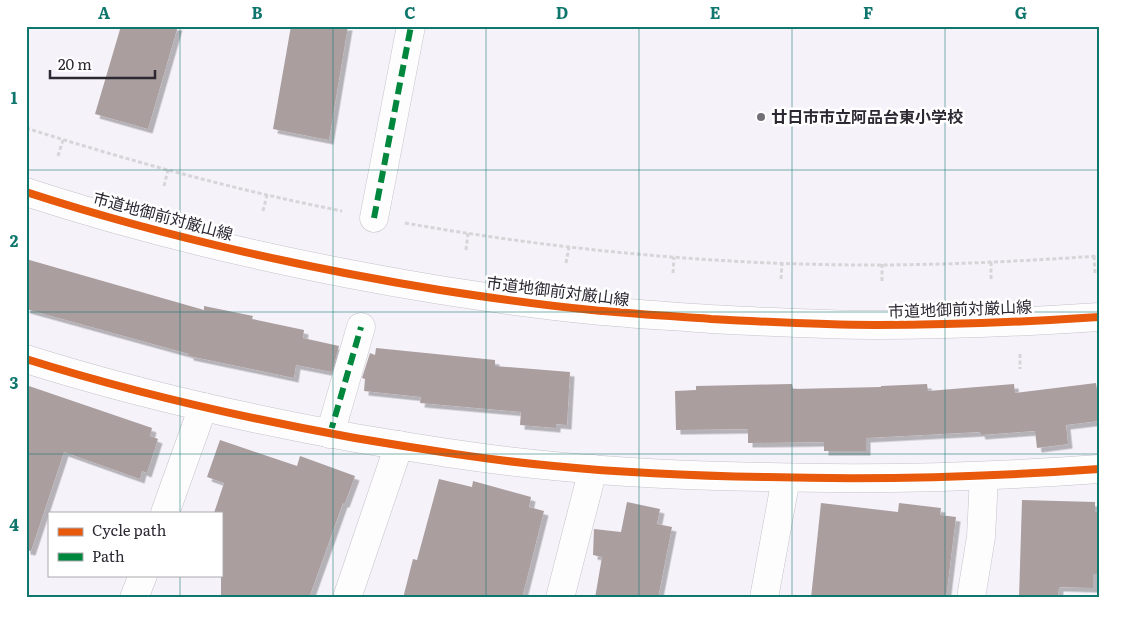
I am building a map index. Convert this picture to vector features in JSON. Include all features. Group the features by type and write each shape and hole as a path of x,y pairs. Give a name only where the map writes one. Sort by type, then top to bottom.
{"street":[{"path":"374,218 411,26"},
{"name":"市道地御前対厳山線","path":"26,192 134,224 309,266 403,284 553,306 638,314 770,322 865,325 969,324 1099,316"},
{"path":"330,434 361,327"},
{"path":"26,359 108,383 202,407 330,434 513,461 647,473 786,478 984,476 1099,469"},
{"path":"165,512 202,407"},
{"path":"347,598 399,445"},
{"path":"560,598 593,469"},
{"path":"972,598 981,537 984,476"},
{"path":"764,598 786,478"},
{"path":"134,598 142,576"}],"path":[{"path":"26,128 168,170 267,195 374,218 569,247 674,257 782,263 991,262 1099,256"},
{"path":"58,156 63,140"},
{"path":"164,186 168,170"},
{"path":"263,211 267,195"},
{"path":"466,250 468,233"},
{"path":"566,263 569,247"},
{"path":"1094,256 1095,273"},
{"path":"673,273 674,257"},
{"path":"991,262 992,279"},
{"path":"781,279 782,263"},
{"path":"882,264 882,281"},
{"path":"1020,352 1020,368"}],"building":[{"path":"121,26 178,26 148,129 95,114"},
{"path":"291,26 348,26 329,140 273,129"},
{"path":"26,259 204,310 204,306 253,316 252,319 304,330 303,338 339,346 332,372 296,365 294,378 189,356 189,354 26,309"},
{"path":"376,348 495,360 495,366 570,372 567,425 556,424 556,428 520,425 521,412 420,403 421,397 364,391 365,379 362,378 370,353 375,355"},
{"path":"1096,383 1099,421 1066,425 1068,444 1037,448 1035,431 981,435 980,432 866,438 866,451 824,451 824,442 748,443 748,429 676,430 675,391 696,390 696,386 792,384 793,389 927,384 928,391 1014,384 1015,393"},
{"path":"26,385 152,428 150,436 158,439 147,473 142,471 140,479 64,452 31,551 26,550"},
{"path":"220,440 297,466 300,456 355,476 345,503 343,503 309,598 221,598 222,512 214,512 224,483 207,477"},
{"path":"439,479 472,487 473,481 531,497 529,507 544,511 522,598 403,598 413,559 417,560"},
{"path":"1022,500 1095,502 1095,512 1099,512 1099,574 1093,574 1093,588 1059,587 1058,598 1019,598"},
{"path":"627,502 660,509 657,524 672,527 658,598 595,598 602,557 593,555 594,529 621,532"},
{"path":"821,503 898,512 899,503 941,508 940,515 956,517 946,598 811,598"}],"marked path":[{"path":"374,218 411,26"},
{"path":"330,434 361,327"}],"cycle path":[{"path":"26,192 128,223 231,249 388,281 497,299 554,306 711,319 834,324 959,324 1099,317"},
{"path":"26,359 148,394 272,422 355,438 529,464 660,474 808,478 933,477 1099,469"}],"place":[{"name":"廿日市市立阿品台東小学校","path":"761,117"}]}
